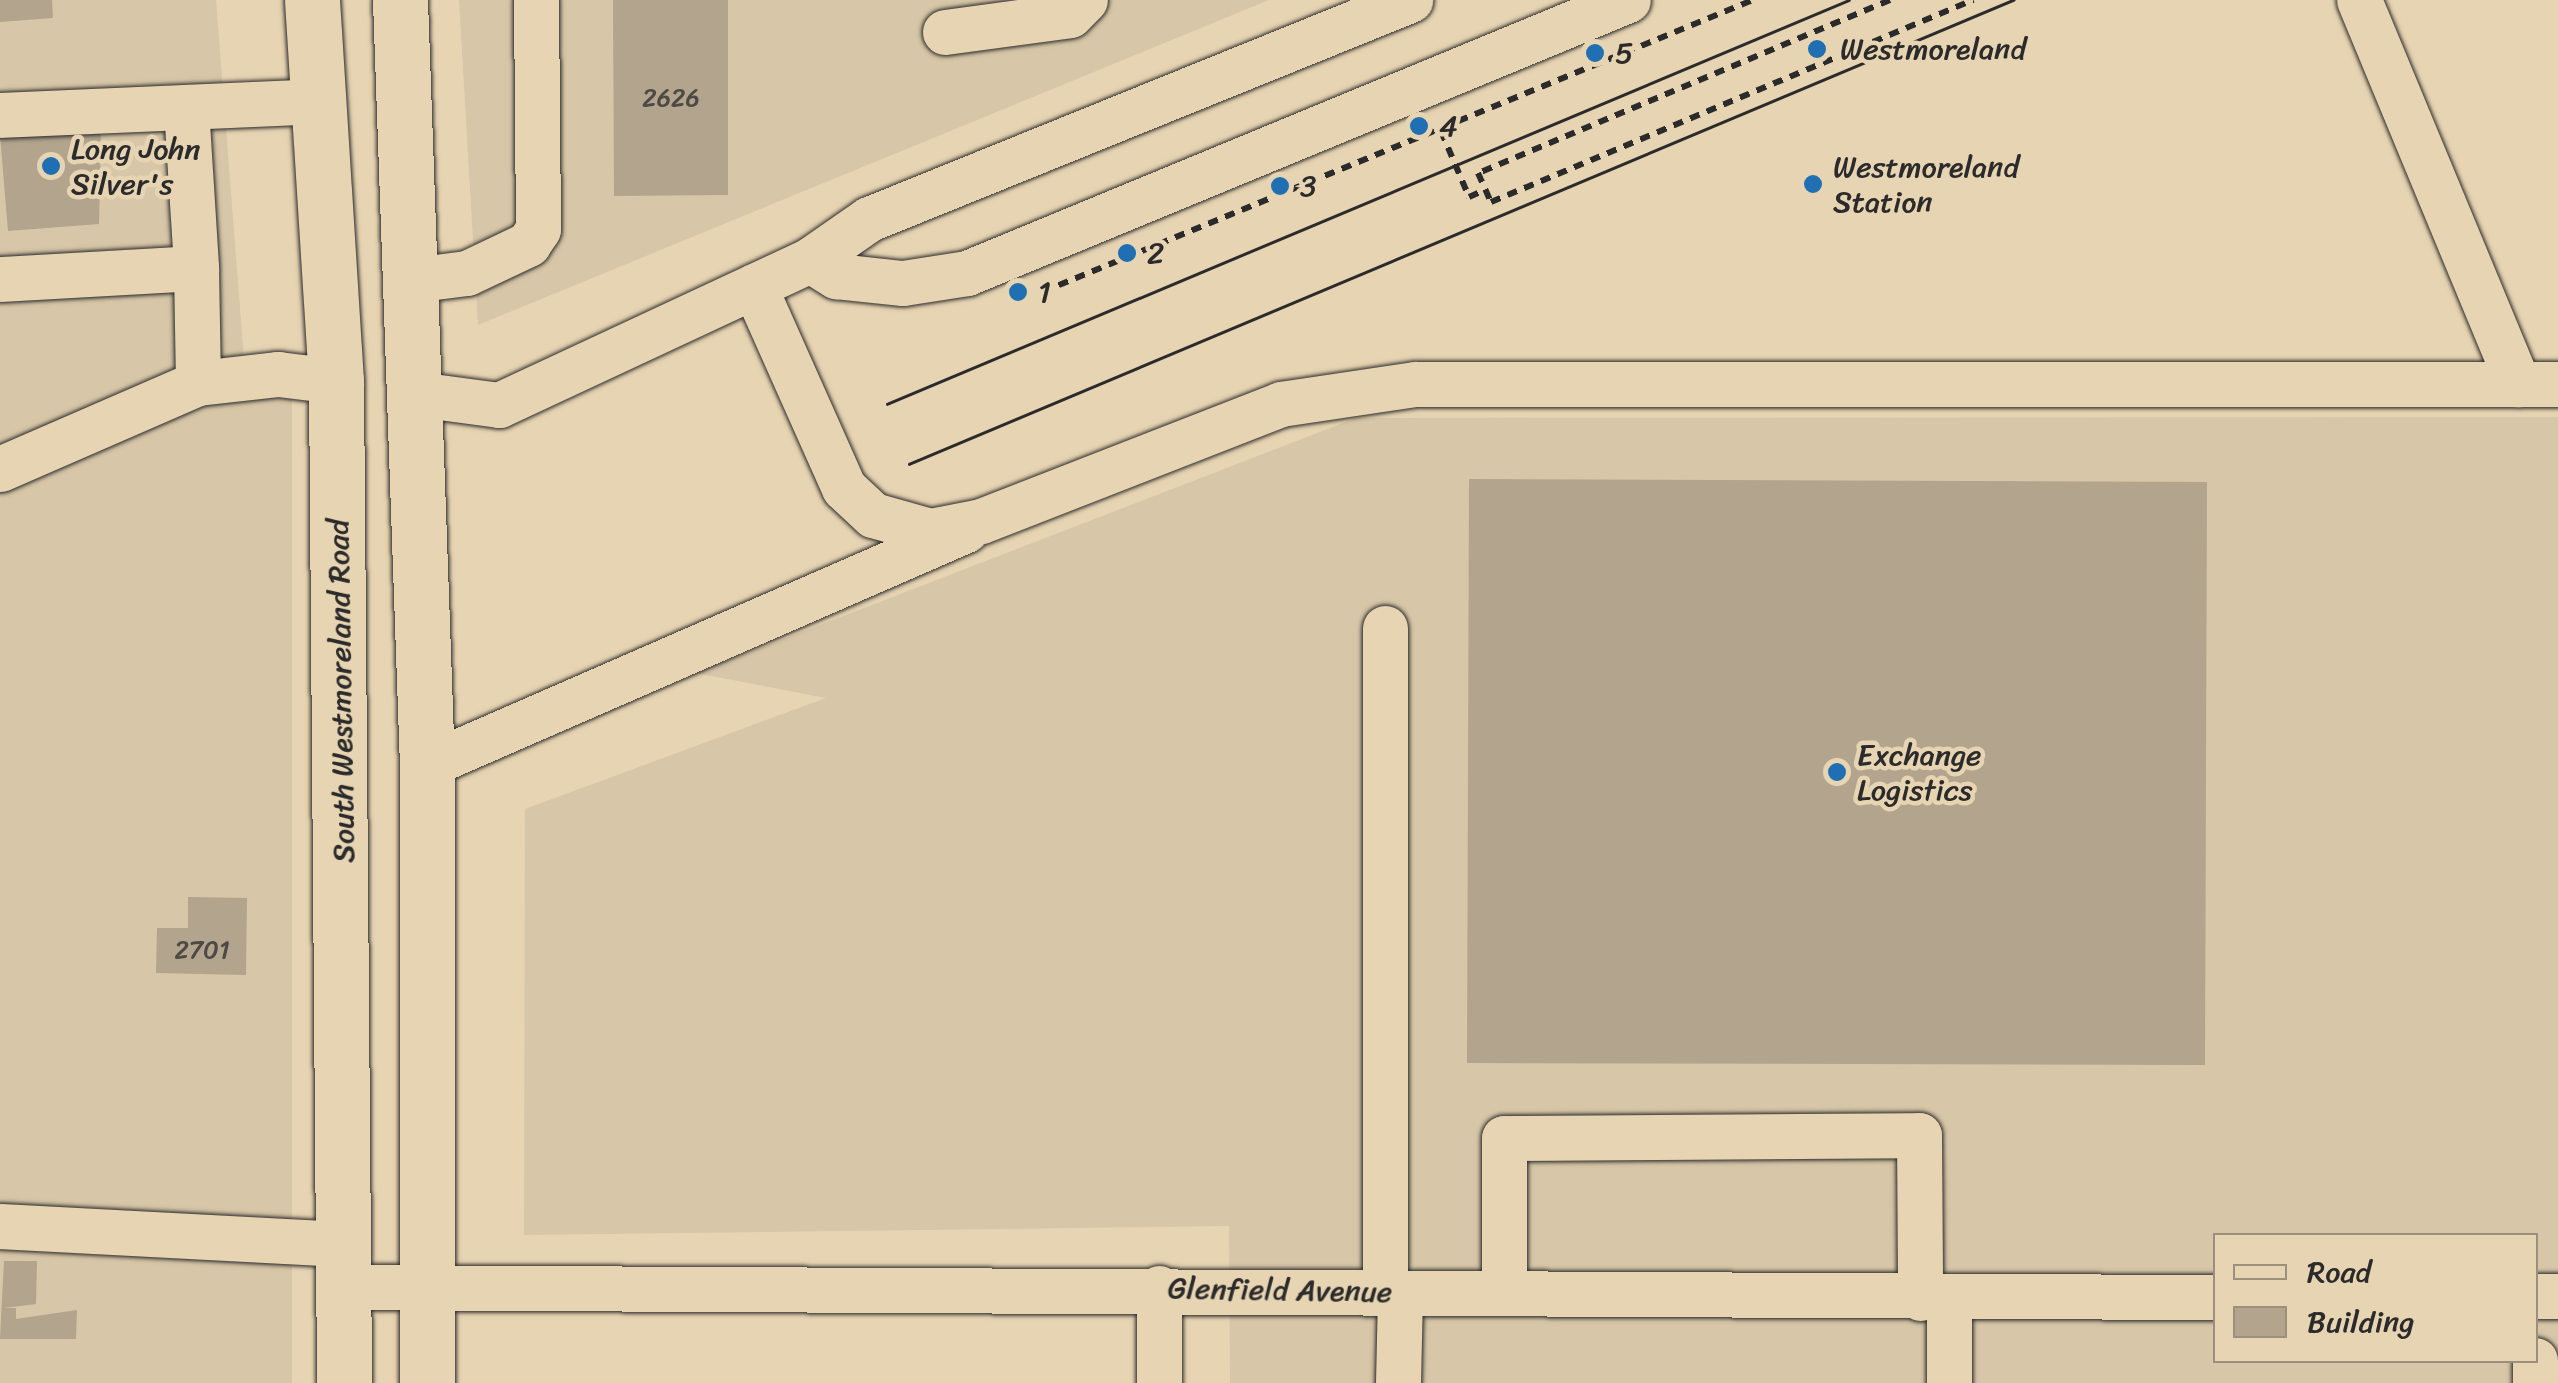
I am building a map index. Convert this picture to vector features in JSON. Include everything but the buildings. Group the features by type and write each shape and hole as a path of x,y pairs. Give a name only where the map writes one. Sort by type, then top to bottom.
{"main road":[{"name":"South Westmoreland Road","path":"312,0 336,381 344,1383"},
{"path":"400,0 417,394 427,765 426,1383"},
{"path":"336,381 417,394"}],"street":[{"path":"412,280 466,272 528,244 538,229 536,0"},
{"path":"945,32 1070,15 1084,0"},
{"path":"417,394 499,405 810,260 869,218 1410,0"},
{"path":"810,260 836,276 902,283 967,273 1628,0"},
{"path":"427,765 931,552 981,521 1281,404 1415,384 2538,384 2359,0"},
{"path":"0,115 318,101"},
{"path":"186,107 198,383"},
{"path":"0,279 196,268"},
{"path":"754,286 834,471 858,503 911,529 981,521"},
{"path":"0,469 198,383 278,374 336,381"},
{"path":"1385,628 1392,1292 1398,1383"},
{"path":"1504,1292 1504,1138 1919,1135 1934,1298 1949,1383"},
{"name":"Glenfield Avenue","path":"0,1226 344,1265 427,1287 1159,1288 1934,1298 2213,1297"},
{"path":"1159,1288 1159,1383"}],"path":[{"path":"1030,294 1441,131 1753,0"},
{"path":"1890,0 1478,173 1485,190 1491,202 1973,0"},
{"path":"1441,131 1469,197 1485,190"}],"shaded area":[{"path":"0,0 216,0 247,398 292,398 292,1383 0,1383"},
{"path":"459,0 1269,0 478,325"},
{"path":"2558,417 2558,1383 1230,1383 1229,1226 524,1235 525,809 826,698 696,673 1356,418"}],"tram line":[{"path":"887,404 1849,0"},
{"path":"909,464 2013,0"}],"place":[{"name":"Westmoreland","path":"1817,49"},
{"name":"5","path":"1595,53"},
{"name":"4","path":"1419,126"},
{"name":"Long John Silver's","path":"51,166"},
{"name":"Westmoreland Station","path":"1813,184"},
{"name":"3","path":"1280,186"},
{"name":"2","path":"1127,253"},
{"name":"1","path":"1018,292"},
{"name":"Exchange Logistics","path":"1837,772"}]}
